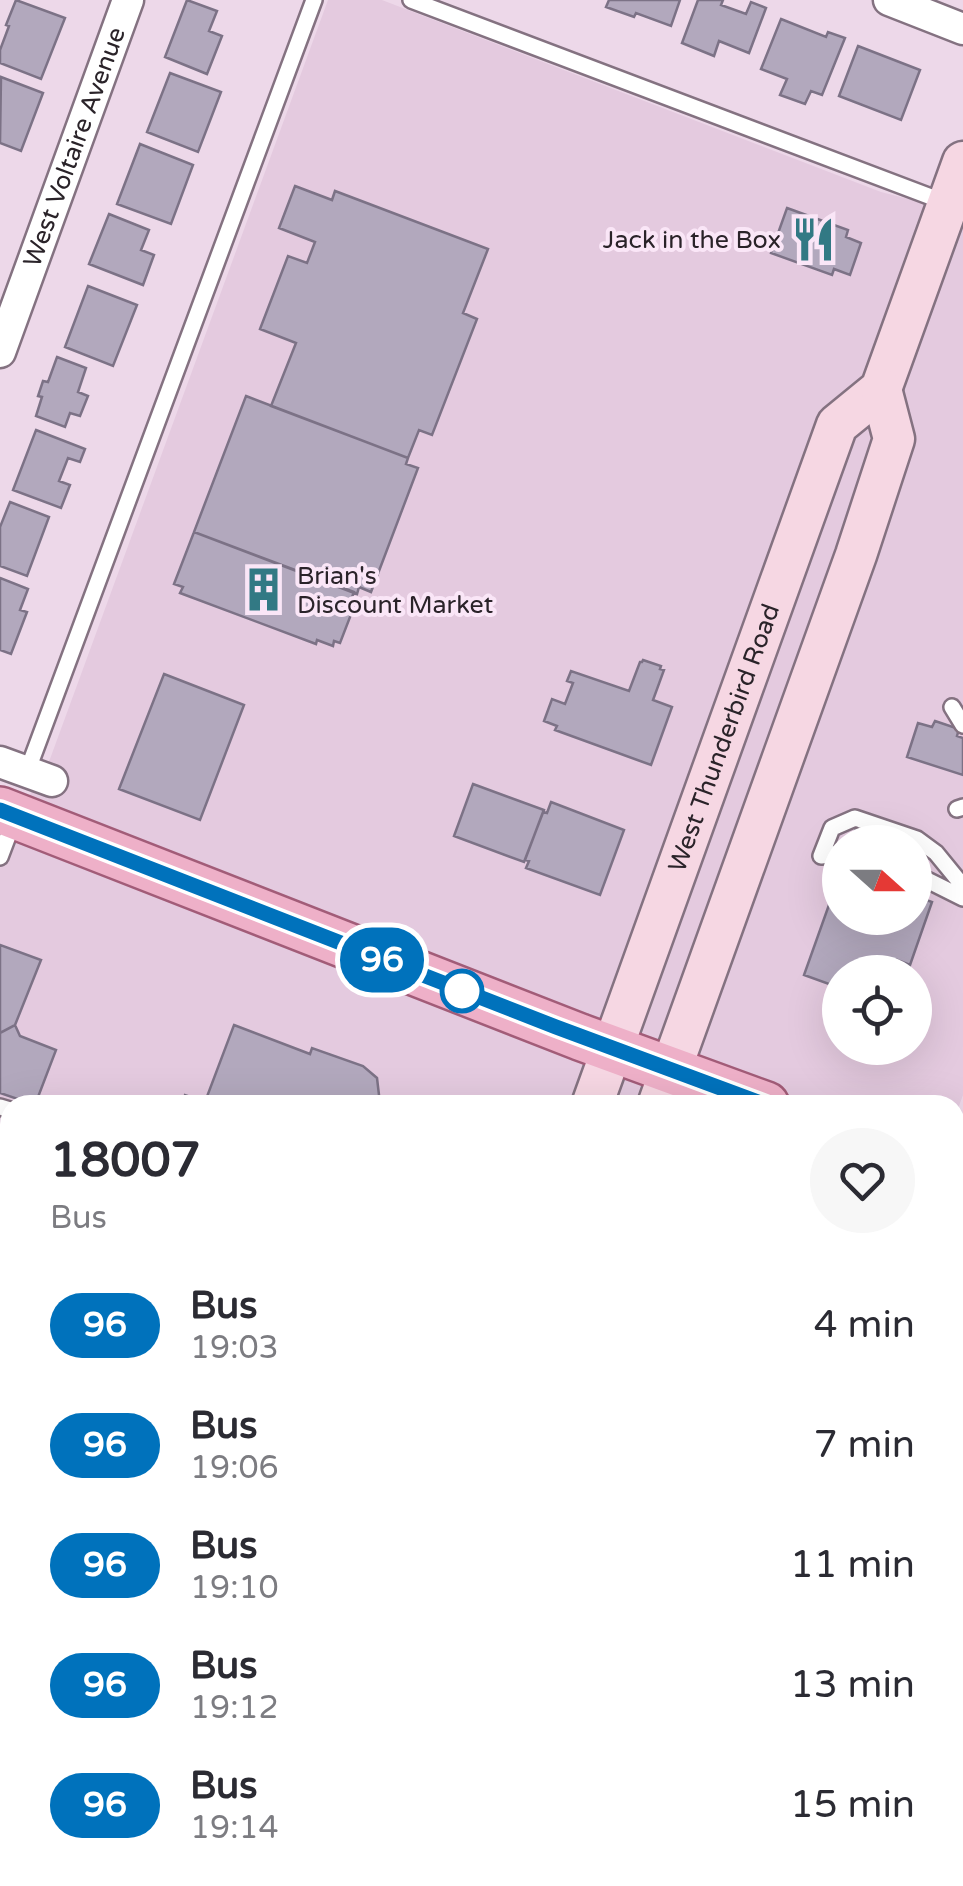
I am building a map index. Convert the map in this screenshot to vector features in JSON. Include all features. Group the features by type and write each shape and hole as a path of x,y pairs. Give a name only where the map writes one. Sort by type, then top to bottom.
{"main road":[{"name":"West Thunderbird Road","path":"596,1095 837,425 880,389 963,162"},
{"path":"665,1087 894,439 880,389"},
{"path":"5,828 612,1048 665,1087 710,1095"}],"street":[{"name":"West Voltaire Avenue","path":"0,352 128,0"},
{"path":"889,0 963,29"}],"lane":[{"path":"26,772 314,0"},
{"path":"411,0 948,203"},
{"path":"952,707 963,726"},
{"path":"839,825 856,818 877,825"},
{"path":"932,851 963,886"},
{"path":"932,882 963,898"}],"shaded area":[{"path":"328,0 382,0 881,192 963,213 963,1095 0,1095 0,837 17,817 50,759"}],"building":[{"path":"16,0 65,18 41,79 0,63 0,50 9,26 6,25"},
{"path":"187,0 217,11 209,31 222,36 207,74 165,57"},
{"path":"609,0 680,0 671,26 606,7"},
{"path":"698,0 723,0 721,5 746,14 751,2 766,8 749,53 719,41 714,56 682,43"},
{"path":"781,19 826,37 828,32 845,38 822,95 811,91 805,104 780,95 787,79 761,69"},
{"path":"858,46 920,70 901,120 839,96"},
{"path":"170,73 221,92 198,152 147,132"},
{"path":"1,77 43,93 21,151 0,143"},
{"path":"140,144 193,165 171,224 117,204"},
{"path":"295,186 332,200 335,191 488,249 463,313 477,319 432,435 419,430 408,458 271,406 296,343 260,329 288,256 307,263 315,242 279,228"},
{"name":"Jack in the Box","path":"787,208 848,230 846,237 861,243 850,275 834,269 832,275 771,253"},
{"path":"109,214 149,230 141,250 154,255 143,285 89,264"},
{"path":"88,286 137,305 113,366 65,347"},
{"path":"57,357 86,368 78,392 88,396 80,416 70,413 65,427 36,416 43,381 48,382"},
{"path":"246,396 408,458 406,464 418,468 371,592 359,587 357,594 194,532"},
{"path":"36,430 85,449 80,462 68,458 59,481 70,485 61,508 13,490"},
{"path":"10,502 49,517 27,576 0,566 0,527"},
{"name":"Brian's Discount Market","path":"194,532 354,592 352,597 357,599 340,643 334,641 333,646 317,640 316,644 180,593 183,587 174,584"},
{"path":"0,578 28,589 20,610 27,612 11,654 0,650"},
{"path":"643,660 664,670 653,700 672,707 651,765 555,730 557,726 544,721 552,699 565,704 573,683 567,681 571,671 629,691"},
{"path":"164,674 244,705 200,820 119,789"},
{"path":"935,721 959,729 957,736 963,738 963,775 907,757 918,723 932,727"},
{"path":"473,784 544,810 524,862 454,836"},
{"path":"551,802 624,830 600,895 526,868 529,861 525,860 543,812 547,813"},
{"path":"822,924 822,935 920,935 913,955 822,955 822,982 804,975"},
{"path":"0,945 41,960 15,1025 0,1033"},
{"path":"15,1025 20,1036 56,1050 39,1095 0,1093 0,1033"},
{"path":"234,1025 310,1054 312,1048 363,1066 377,1078 379,1095 208,1095"}],"bus line":[{"name":"96","path":"0,810 740,1095"}],"place":[{"name":"Jack in the Box","path":"814,240"},
{"name":"Brian's Discount Market","path":"264,590"}]}
